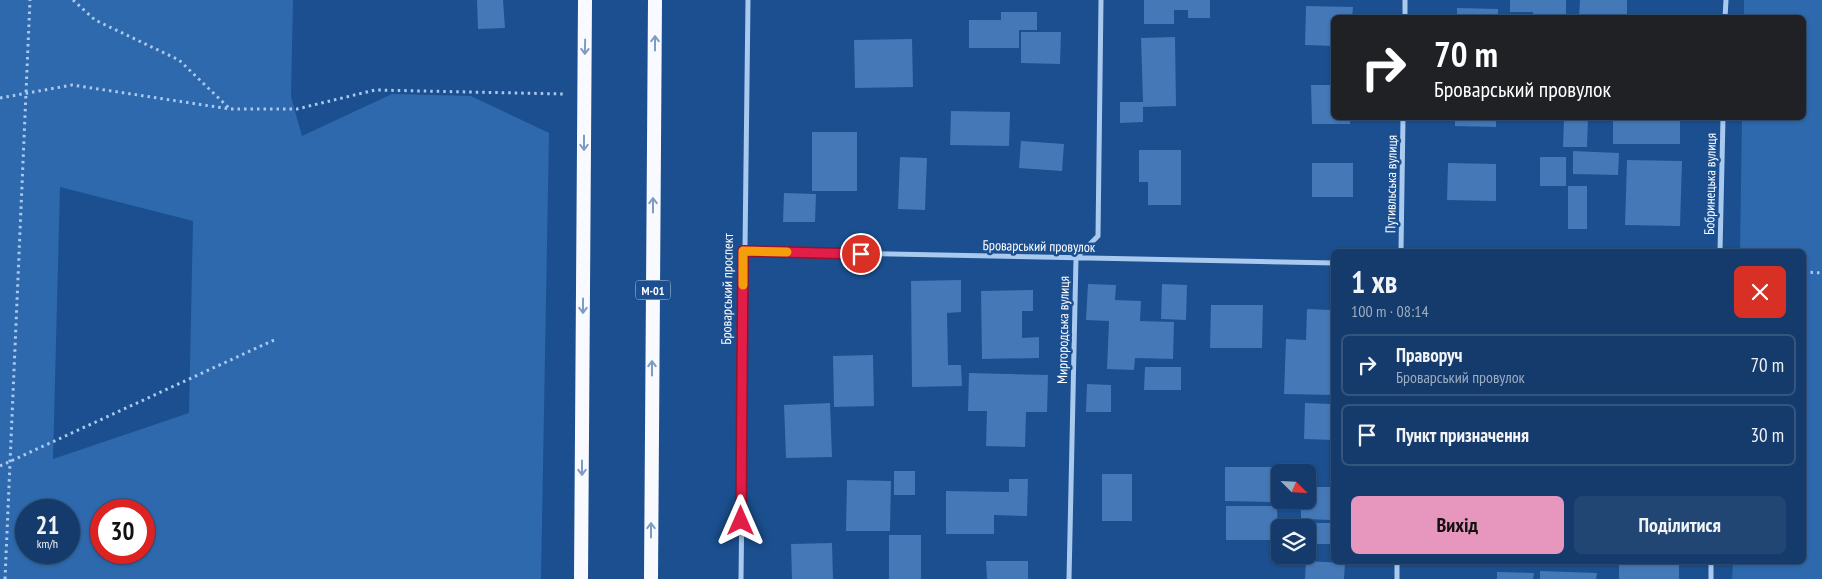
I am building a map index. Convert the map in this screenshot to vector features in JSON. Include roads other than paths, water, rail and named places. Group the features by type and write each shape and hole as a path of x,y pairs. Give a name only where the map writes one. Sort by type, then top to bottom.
{"highway":[{"path":"581,579 585,0"},
{"name":"М-01","path":"651,579 655,0"}],"street":[{"name":"Броварський проспект","path":"741,579 743,251 748,0"},
{"name":"Миргородська вулиця","path":"1069,579 1076,258 1098,236 1101,0"},
{"path":"1405,0 1405,15"},
{"path":"1725,15 1726,0"},
{"name":"Путивльська вулиця","path":"1401,249 1403,120"},
{"name":"Бобринецька вулиця","path":"1720,249 1723,120"},
{"name":"Броварський провулок","path":"743,251 1331,263"},
{"path":"1397,579 1398,564"},
{"path":"1711,564 1711,579"}]}
